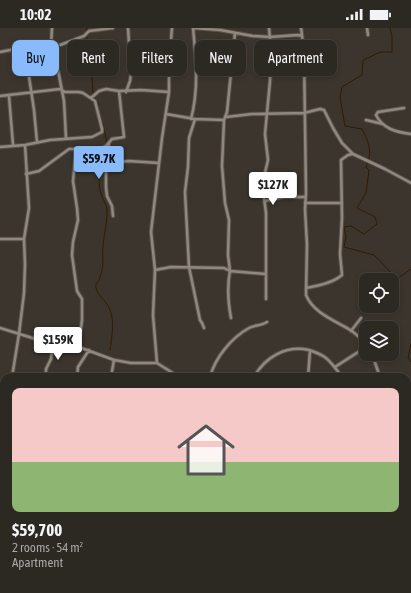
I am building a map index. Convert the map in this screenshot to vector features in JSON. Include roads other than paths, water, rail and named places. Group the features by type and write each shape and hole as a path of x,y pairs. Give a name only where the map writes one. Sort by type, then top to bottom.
{"street":[{"path":"51,40 52,28"},
{"path":"59,45 84,36 92,30 114,28"},
{"path":"126,92 131,74 128,28"},
{"path":"157,363 153,328 155,270 151,232 169,92 172,28"},
{"path":"191,119 196,88 196,54 193,28 220,29 253,36 302,36"},
{"path":"266,299 265,201 263,185 268,160 265,134 270,82 269,28"},
{"path":"300,28 304,53 305,226 307,245 306,295 312,306 317,311 359,337"},
{"path":"367,28 368,35"},
{"path":"231,318 228,283 230,271 228,255 229,220 225,203 222,166 224,120 227,112 235,33"},
{"path":"0,52 12,50"},
{"path":"29,76 37,142"},
{"path":"59,76 64,101 66,138"},
{"path":"0,96 61,89 65,92 79,92 94,101 102,132 92,137 66,138 25,145 0,147"},
{"path":"91,98 99,91 110,89 126,92 148,90 169,92"},
{"path":"26,174 39,171 67,150 76,149 84,152 96,151 110,143 112,139 122,138 124,136 119,91"},
{"path":"9,96 13,145"},
{"path":"404,108 378,112 376,115 383,124 395,132 411,134"},
{"path":"226,117 252,114 304,113 320,109 324,110 342,143 353,154 411,183"},
{"path":"166,114 191,119 224,120"},
{"path":"195,119 189,138 185,192 189,267 200,320 204,328"},
{"path":"366,120 383,124"},
{"path":"110,143 106,163 106,187 107,196 112,206 113,216"},
{"path":"13,373 24,293 24,239 29,208 25,145"},
{"path":"76,149 73,181 78,220 73,242 72,255 77,291 82,299 80,336 76,346"},
{"path":"306,288 318,286 335,280 342,275 340,254 342,228 341,160 348,154 353,154"},
{"path":"106,163 129,161 159,163"},
{"path":"265,201 284,197 305,197"},
{"path":"305,202 342,203"},
{"path":"0,239 24,239"},
{"path":"155,270 171,267 224,268 230,271 266,274"},
{"path":"351,331 361,318"},
{"path":"211,373 224,349 248,329 267,322"},
{"path":"0,328 42,341 76,346 114,360 131,363 157,363 173,373"},
{"path":"46,373 46,369 51,359 53,343"},
{"path":"256,373 268,359 283,351 296,349 317,352 326,358 339,373"},
{"path":"77,373 78,367 89,350"},
{"path":"308,373 310,351"},
{"path":"335,367 359,352"},
{"path":"112,373 114,360"},
{"path":"374,361 379,373"}],"waterway":[{"path":"86,33 87,28"},
{"path":"390,28 392,36 392,52 381,52 363,60 362,75 342,87 340,98 345,126 362,129 367,139 370,152 366,167 369,170 366,193 357,208 375,217 377,224 364,234 351,226 344,227 346,237 344,247 374,255 397,279 411,269"},
{"path":"86,36 91,57 93,94"},
{"path":"94,97 98,102 98,111"},
{"path":"101,121 107,143"},
{"path":"107,146 99,175 101,194 106,206 107,217 103,249 103,266 96,287 111,313 112,338 110,350"},
{"path":"411,344 408,358 411,362"}]}
